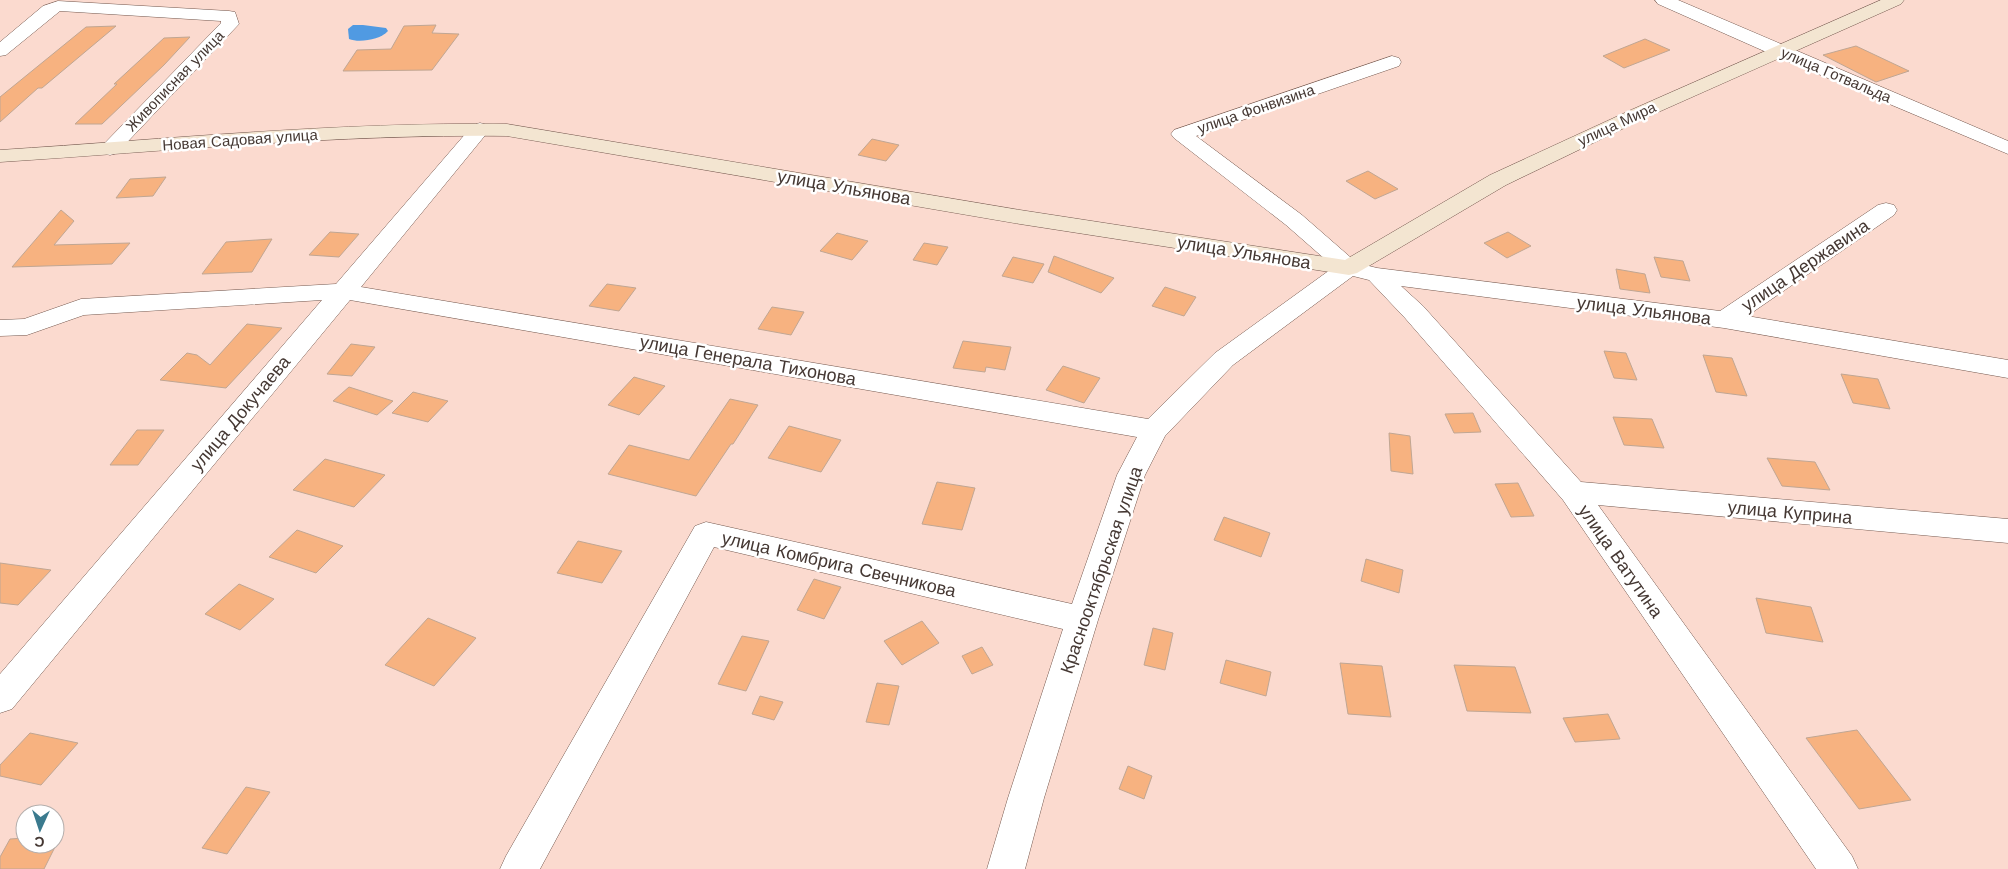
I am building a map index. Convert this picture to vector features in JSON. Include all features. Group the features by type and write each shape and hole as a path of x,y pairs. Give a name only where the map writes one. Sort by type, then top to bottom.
{"street":[{"name":"улица Готвальда","path":"1664,0 1778,51 2005,144"},
{"name":"улица Мира","path":"1363,272 1498,180 1638,114 1895,0"},
{"name":"Живописная улица","path":"0,52 50,10 58,6 229,16 230,24 110,149"},
{"name":"улица Фонвизина","path":"1363,272 1180,134 1392,62"},
{"name":"улица Ульянова","path":"480,129 510,131 1020,217 1363,272 1724,320 2008,369"},
{"name":"Новая Садовая улица","path":"0,156 351,133 480,129"},
{"name":"улица Докучаева","path":"0,698 480,129"},
{"name":"улица Державина","path":"1724,320 1886,210"},
{"name":"Краснооктябрьская улица","path":"1006,869 1026,798 1082,620 1130,475 1154,430 1224,359 1363,272"},
{"name":"улица Ватутина","path":"1363,272 1414,312 1573,492 1839,869"},
{"path":"0,328 27,327 80,307 342,291"},
{"name":"улица Генерала Тихонова","path":"342,291 1154,430"},
{"name":"улица Куприна","path":"1573,492 2008,531"},
{"name":"улица Комбрига Свечникова","path":"519,869 706,534 1082,620"}],"water":[{"path":"353,25 386,28 388,31 375,39 353,40 349,39 348,29"}],"building":[{"path":"436,25 432,33 459,34 432,70 343,71 357,50 391,49 404,26"},
{"path":"116,26 42,88 38,88 0,122 0,97 86,27"},
{"path":"190,37 164,65 102,124 75,124 117,84 114,84 164,38"},
{"path":"1645,39 1670,50 1624,68 1603,56"},
{"path":"1856,46 1909,71 1876,82 1823,55"},
{"path":"872,139 899,145 886,161 858,155"},
{"path":"1368,171 1398,189 1375,199 1346,181"},
{"path":"166,177 153,196 116,198 130,179"},
{"path":"61,210 74,221 54,245 130,243 112,264 12,267"},
{"path":"330,232 359,234 339,257 309,255"},
{"path":"1508,232 1531,246 1507,258 1484,243"},
{"path":"837,233 868,241 852,260 820,251"},
{"path":"272,239 252,272 202,274 226,242"},
{"path":"924,243 948,247 937,265 913,260"},
{"path":"1054,256 1114,278 1101,293 1048,272"},
{"path":"1013,257 1044,264 1033,283 1002,276"},
{"path":"1654,257 1683,261 1690,281 1661,277"},
{"path":"1616,269 1645,274 1650,293 1620,289"},
{"path":"607,284 636,288 619,311 589,306"},
{"path":"1165,287 1196,297 1184,316 1152,306"},
{"path":"772,307 804,312 791,335 758,329"},
{"path":"247,324 282,328 226,388 160,380 187,353 197,355 210,365"},
{"path":"963,341 1011,347 1005,370 986,367 985,372 953,368"},
{"path":"351,344 375,347 352,376 327,374"},
{"path":"1604,351 1626,353 1637,380 1614,378"},
{"path":"1703,355 1732,358 1747,396 1716,392"},
{"path":"1063,366 1100,378 1084,403 1046,390"},
{"path":"1841,374 1878,379 1890,409 1853,403"},
{"path":"634,377 665,386 639,415 608,405"},
{"path":"349,387 393,401 377,415 333,401"},
{"path":"413,392 448,401 428,422 392,413"},
{"path":"730,399 758,405 696,496 608,474 629,445 689,460"},
{"path":"1473,413 1481,432 1454,433 1445,414"},
{"path":"1613,417 1652,419 1664,448 1624,445"},
{"path":"789,426 841,440 821,472 768,458"},
{"path":"137,430 164,430 138,465 110,465"},
{"path":"1389,433 1410,436 1413,474 1391,471"},
{"path":"1767,458 1815,462 1830,490 1782,486"},
{"path":"325,459 385,475 354,507 293,490"},
{"path":"937,482 975,488 962,530 922,524"},
{"path":"1518,483 1534,516 1511,517 1495,484"},
{"path":"1224,517 1270,533 1261,557 1214,540"},
{"path":"297,530 343,546 316,573 269,557"},
{"path":"578,541 622,551 602,583 557,573"},
{"path":"1366,559 1403,570 1399,593 1361,581"},
{"path":"0,563 51,570 18,605 0,603"},
{"path":"814,579 841,587 824,619 797,610"},
{"path":"239,584 274,599 240,630 205,614"},
{"path":"1756,598 1811,607 1823,642 1766,633"},
{"path":"428,618 476,638 434,686 385,665"},
{"path":"922,621 939,643 902,665 884,641"},
{"path":"1153,628 1173,633 1165,670 1144,665"},
{"path":"742,636 769,641 746,691 718,684"},
{"path":"982,647 993,665 972,674 962,656"},
{"path":"1226,660 1271,672 1266,696 1220,683"},
{"path":"1340,663 1382,666 1391,717 1348,714"},
{"path":"1454,665 1515,667 1531,713 1467,711"},
{"path":"877,683 899,686 889,725 866,722"},
{"path":"760,696 783,702 774,720 752,714"},
{"path":"1608,714 1620,739 1575,742 1563,718"},
{"path":"1857,730 1911,800 1859,809 1806,738"},
{"path":"30,733 78,743 41,785 0,776 0,765"},
{"path":"1128,766 1152,776 1144,799 1119,789"},
{"path":"246,787 270,792 227,854 202,848"},
{"path":"10,839 15,839 15,854 52,854 44,869 0,869 0,857"}]}
